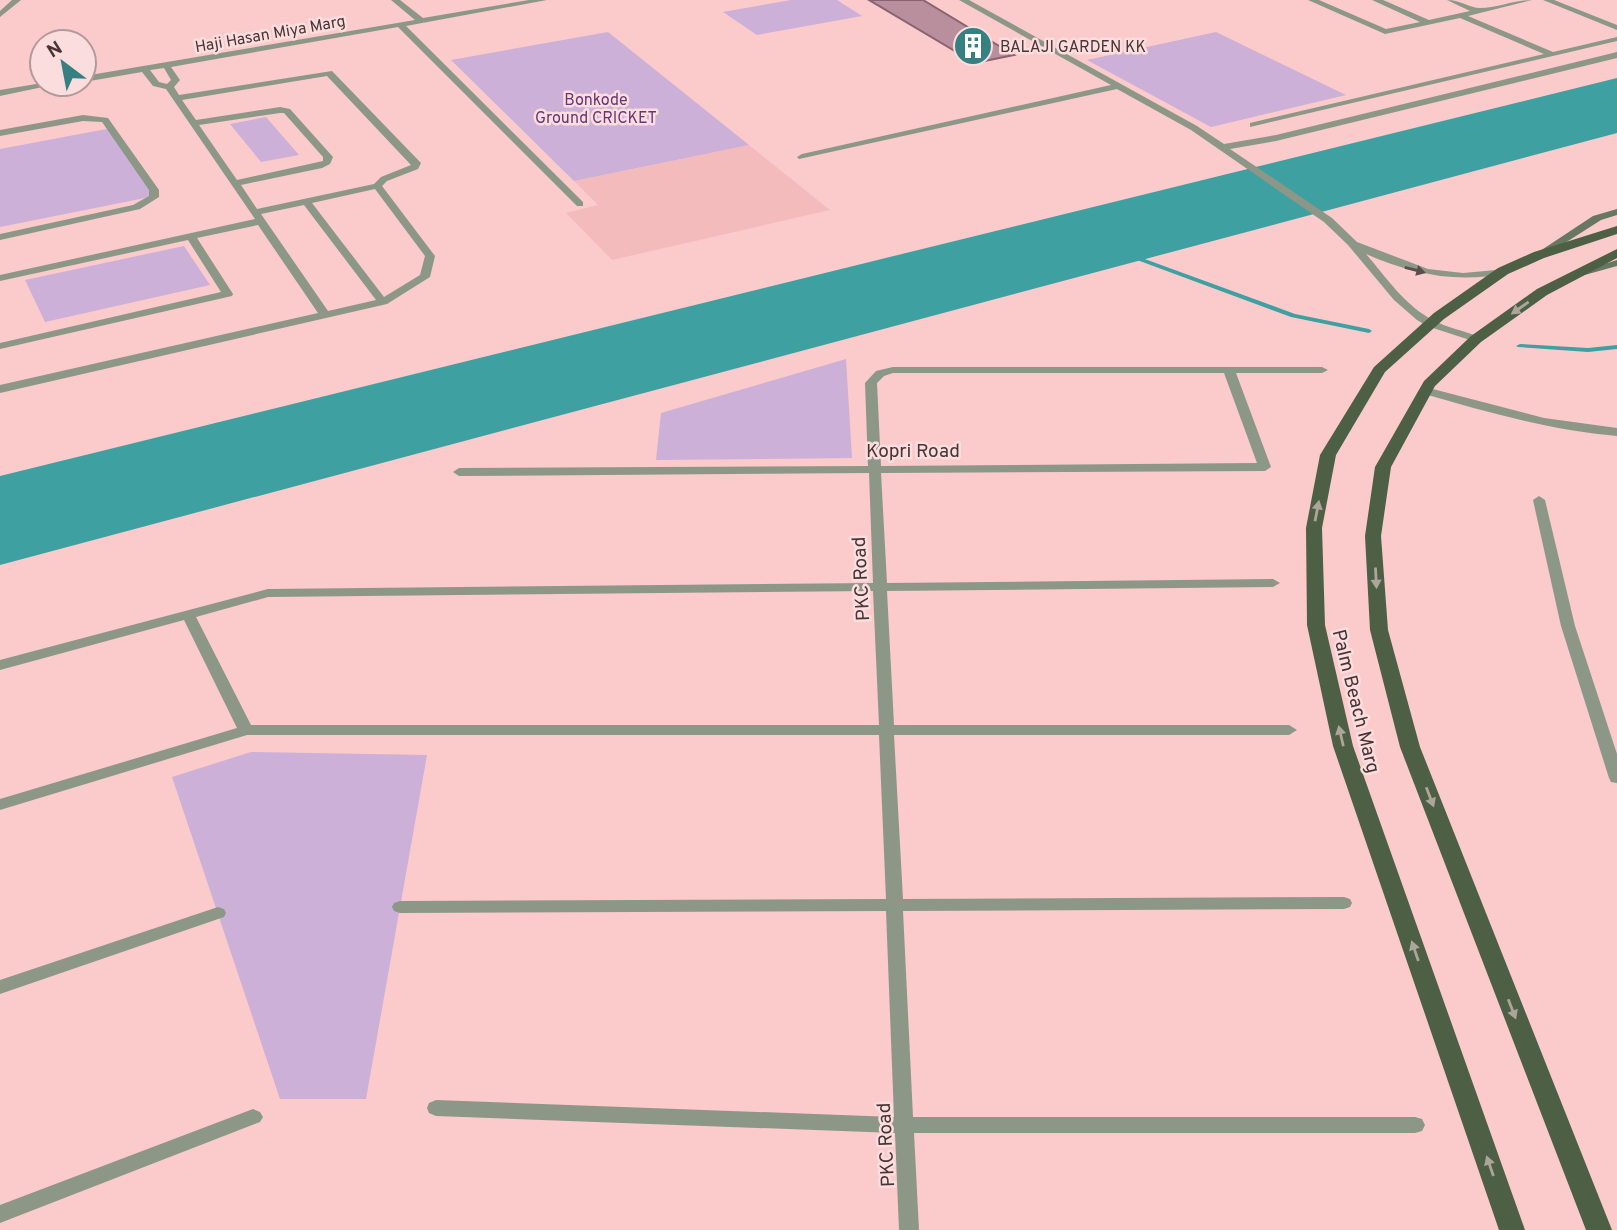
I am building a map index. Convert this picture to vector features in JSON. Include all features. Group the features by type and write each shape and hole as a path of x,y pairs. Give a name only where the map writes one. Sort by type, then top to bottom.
{"main road":[{"path":"1539,255 1597,218 1617,212"},
{"name":"Palm Beach Marg","path":"1512,1230 1343,746 1316,625 1314,528 1328,456 1380,370 1431,324 1503,271 1539,255 1617,230"},
{"name":"Palm Beach Marg","path":"1599,1230 1410,747 1379,630 1373,536 1383,467 1429,384 1476,339 1542,292 1617,253"},
{"path":"1579,273 1617,263"}],"street":[{"path":"0,15 17,0"},
{"path":"395,0 422,21"},
{"name":"Haji Hasan Miya Marg","path":"98,76 543,0"},
{"path":"963,0 1119,86 1227,150 1328,220 1352,243 1398,298 1431,324 1476,339"},
{"path":"1312,0 1385,32 1528,0"},
{"path":"1376,0 1428,22"},
{"path":"1451,0 1478,11"},
{"path":"1547,0 1617,28"},
{"path":"1460,15 1551,54"},
{"path":"400,24 579,204"},
{"path":"1254,125 1617,39"},
{"path":"1227,150 1617,55"},
{"path":"166,65 176,80 169,87"},
{"path":"144,68 156,84 169,87 326,315"},
{"path":"0,278 191,236 306,201 377,186 384,179 415,167 416,163 329,73 176,98"},
{"path":"802,157 1119,86"},
{"path":"0,93 28,88"},
{"path":"193,123 287,111 328,157 327,163 319,166 234,183"},
{"path":"0,132 83,118 105,120 154,190 154,197 136,207 0,237"},
{"path":"0,389 383,302 425,277 430,256 377,186"},
{"path":"306,201 383,302"},
{"path":"0,346 228,295 191,236"},
{"path":"1352,243 1399,265 1432,274 1468,277 1503,271"},
{"name":"Kopri Road","path":"459,472 1265,467 1229,370"},
{"name":"PKC Road","path":"909,1230 874,469 871,383 874,376 882,372 1322,370"},
{"path":"1425,391 1523,419 1568,428 1617,432"},
{"path":"1539,500 1568,626 1617,778"},
{"path":"0,665 268,593 1273,583"},
{"path":"188,614 246,730"},
{"path":"0,805 246,730 1289,730"},
{"path":"400,906 1344,903"},
{"path":"0,987 218,913"},
{"path":"436,1108 904,1125 1415,1125"},
{"path":"0,1214 253,1117"}],"shaded area":[{"path":"749,145 830,210 612,260 566,213 598,205 574,181"}],"green space":[{"path":"791,0 837,0 862,16 757,35 723,12"},
{"name":"Bonkode Ground CRICKET","path":"608,32 749,145 574,181 451,60"},
{"path":"1216,32 1346,95 1211,127 1087,60"},
{"path":"266,117 299,155 261,162 230,124"},
{"path":"112,128 155,196 0,227 0,149"},
{"path":"184,246 210,285 45,322 25,280"},
{"path":"846,359 852,458 656,460 661,413"},
{"path":"251,752 427,755 366,1099 280,1099 172,777"}],"water":[{"path":"1617,78 1617,133 0,565 0,476"}],"building":[{"name":"BALAJI GARDEN KK","path":"869,0 923,0 1014,55 975,63"}],"waterway":[{"path":"1131,256 1293,316 1369,331"},
{"path":"1520,346 1588,350 1617,347"}],"place":[{"name":"BALAJI GARDEN KK","path":"973,46"}]}
